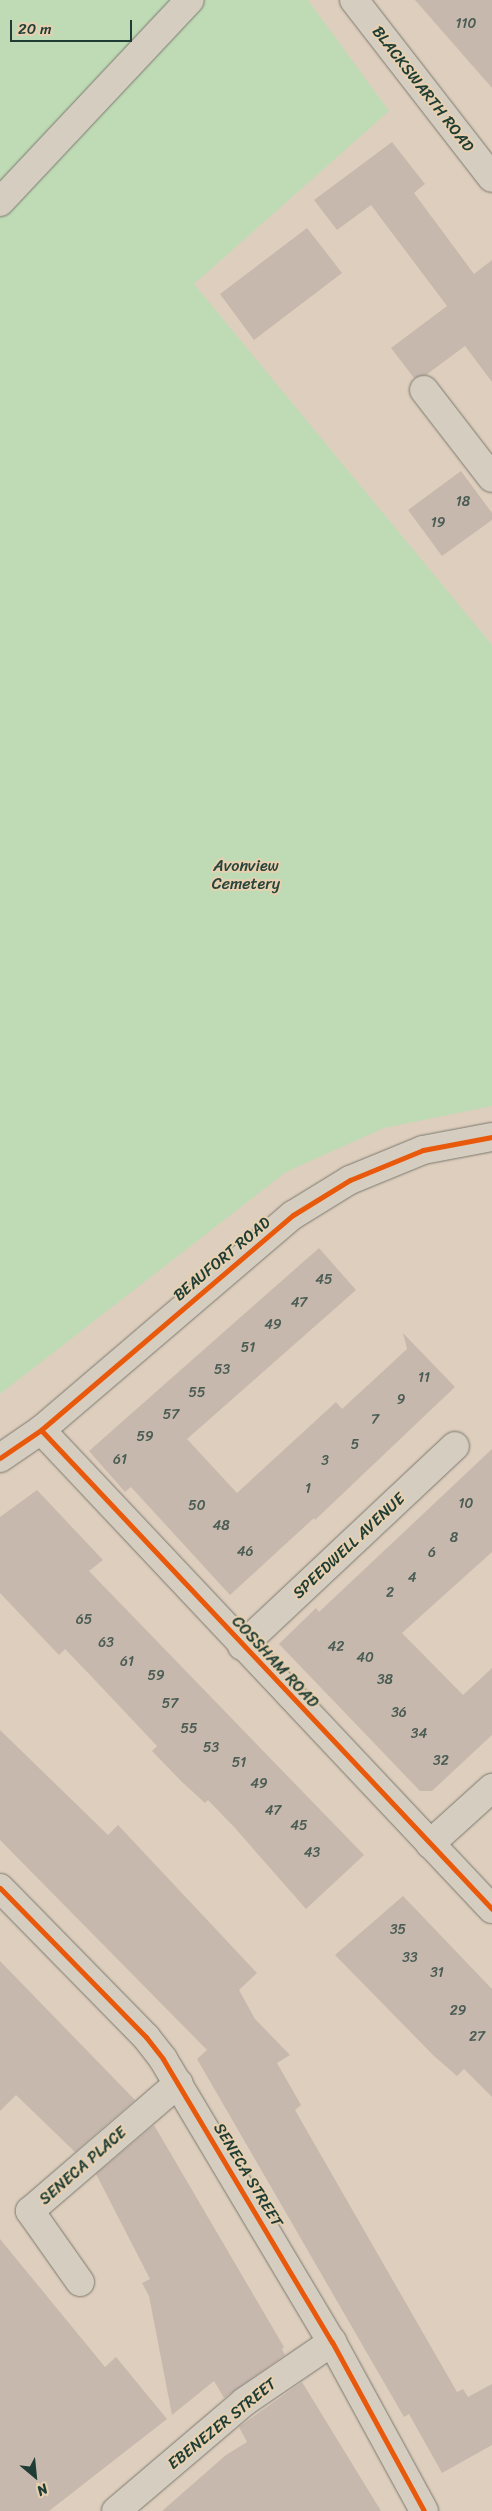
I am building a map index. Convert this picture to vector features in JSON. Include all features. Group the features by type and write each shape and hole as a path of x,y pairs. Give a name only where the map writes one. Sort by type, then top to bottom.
{"street":[{"path":"0,202 190,0"},
{"name":"BLACKSWARTH ROAD","path":"354,0 492,178"},
{"path":"424,390 492,478"},
{"name":"BEAUFORT ROAD","path":"0,1458 41,1430 293,1215 350,1180 423,1150 492,1138"},
{"name":"COSSHAM ROAD","path":"41,1430 492,1910"},
{"name":"SPEEDWELL AVENUE","path":"242,1646 455,1446"},
{"path":"430,1844 492,1788"},
{"name":"SENECA STREET","path":"0,1888 146,2037 179,2083 332,2342 424,2511"},
{"name":"SENECA PLACE","path":"80,2282 30,2211 179,2083"},
{"name":"EBENEZER STREET","path":"116,2511 244,2402 332,2342"}],"green space":[{"name":"Avonview Cemetery","path":"0,0 308,0 389,111 194,284 492,645 492,1106 384,1128 286,1172 0,1394"}],"building":[{"path":"415,0 492,0 492,88"},
{"path":"392,142 425,184 414,193 474,274 492,260 492,382 465,346 426,375 414,378 391,348 447,306 371,205 337,230 314,200"},
{"path":"307,228 342,273 254,340 220,294"},
{"path":"461,471 492,513 492,520 442,556 408,510"},
{"path":"319,1248 356,1290 187,1439 237,1493 336,1402 342,1409 407,1349 403,1333 455,1387 315,1520 314,1518 230,1595 131,1487 125,1492 89,1451"},
{"path":"492,1449 492,1552 402,1633 463,1695 492,1668 492,1735 432,1791 420,1791 279,1644 316,1608 319,1612"},
{"path":"37,1490 103,1560 89,1571 364,1855 306,1909 208,1800 205,1803 152,1751 157,1746 65,1649 59,1655 0,1593 0,1517"},
{"path":"0,1730 108,1835 118,1825 257,1973 239,1990 255,2019 290,2055 277,2063 301,2105 295,2110 457,2392 463,2389 468,2397 492,2384 492,2445 442,2473 409,2414 404,2417 197,2059 207,2050 0,1840"},
{"path":"403,1896 492,1989 492,2097 464,2069 457,2076 434,2056 335,1955"},
{"path":"0,1961 135,2100 75,2152 16,2095 0,2111"},
{"path":"154,2125 284,2347 282,2349 285,2355 224,2398 214,2381 172,2415 149,2296 142,2283 150,2279 96,2174"},
{"path":"0,2239 105,2367 116,2357 167,2419 49,2511 0,2511"},
{"path":"302,2382 381,2511 162,2511 226,2455 247,2442 239,2427"}],"cycle path":[{"path":"0,1458 41,1430 293,1215 350,1180 423,1150 492,1137"},
{"path":"41,1430 492,1909"},
{"path":"0,1888 146,2037 163,2059 332,2342 424,2511"}]}
